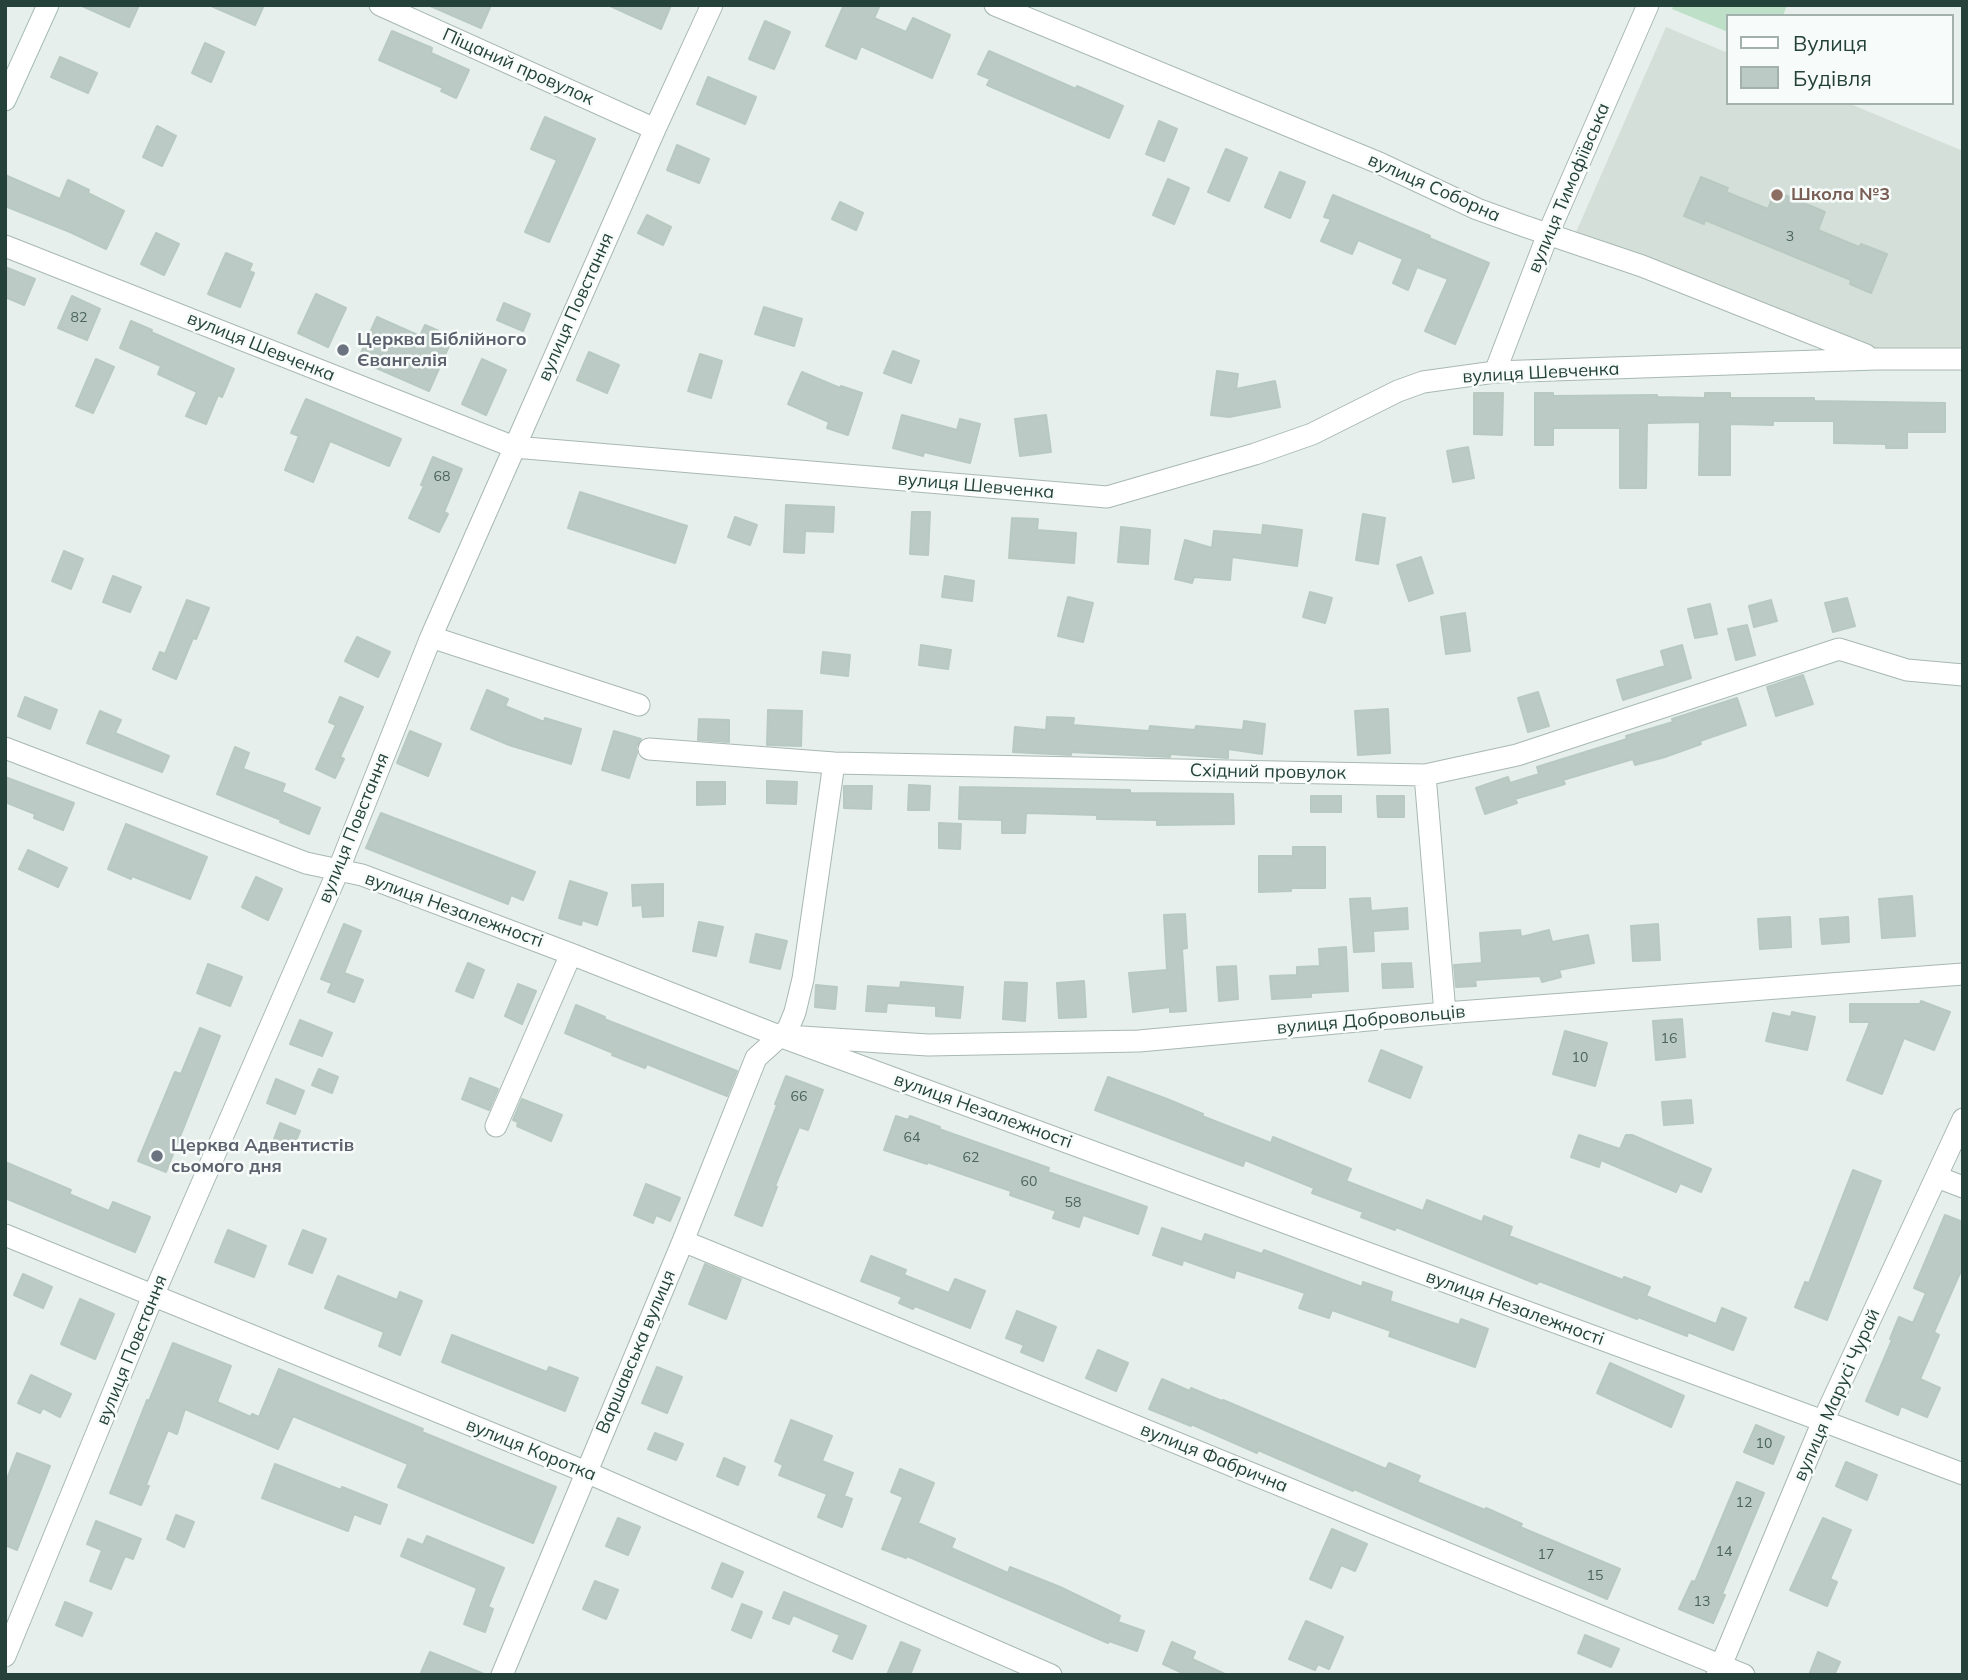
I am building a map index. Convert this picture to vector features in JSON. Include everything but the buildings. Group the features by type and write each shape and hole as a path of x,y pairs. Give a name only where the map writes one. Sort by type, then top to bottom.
{"street":[{"path":"5,100 48,5"},
{"name":"Піщаний провулок","path":"380,5 655,130"},
{"name":"вулиця Повстання","path":"5,1656 153,1296 338,871 431,637 712,5"},
{"name":"вулиця Соборна","path":"995,5 1379,163 1478,209 1642,266 1876,359"},
{"name":"вулиця Тимофіївська","path":"1495,372 1548,234 1648,5"},
{"name":"вулиця Шевченка","path":"5,246 514,447 1108,497 1255,454 1312,434 1398,391 1423,382 1495,372 1876,359 1963,359"},
{"path":"431,637 639,705"},
{"name":"Східний провулок","path":"649,749 834,763 1425,775 1517,755 1839,649 1907,670 1963,675"},
{"name":"вулиця Незалежності","path":"5,748 306,863 362,875 779,1036 1963,1474"},
{"path":"779,1036 788,1028 795,1012 803,979 834,763"},
{"path":"1425,775 1445,1013"},
{"path":"496,1126 571,954"},
{"name":"вулиця Добровольців","path":"779,1036 928,1045 1139,1041 1445,1013 1963,974"},
{"name":"Варшавська вулиця","path":"502,1675 683,1241 756,1058 779,1036"},
{"name":"вулиця Марусі Чурай","path":"1719,1670 1823,1421 1963,1119"},
{"path":"1937,1177 1963,1187"},
{"name":"вулиця Коротка","path":"5,1235 586,1472 1052,1675"},
{"name":"вулиця Фабрична","path":"683,1241 1719,1670 1744,1675"}],"shaded area":[{"name":"Школа №3","path":"1666,27 1727,53 1727,105 1853,105 1963,151 1963,357 1839,353 1573,239"}],"green space":[{"path":"1674,5 1787,5 1784,14 1727,14 1727,32 1672,9"}],"place":[{"name":"Школа №3","path":"1777,195"},
{"name":"Церква Біблійного Євангелія","path":"343,350"},
{"name":"Церква Адвентистів сьомого дня","path":"157,1156"}]}
